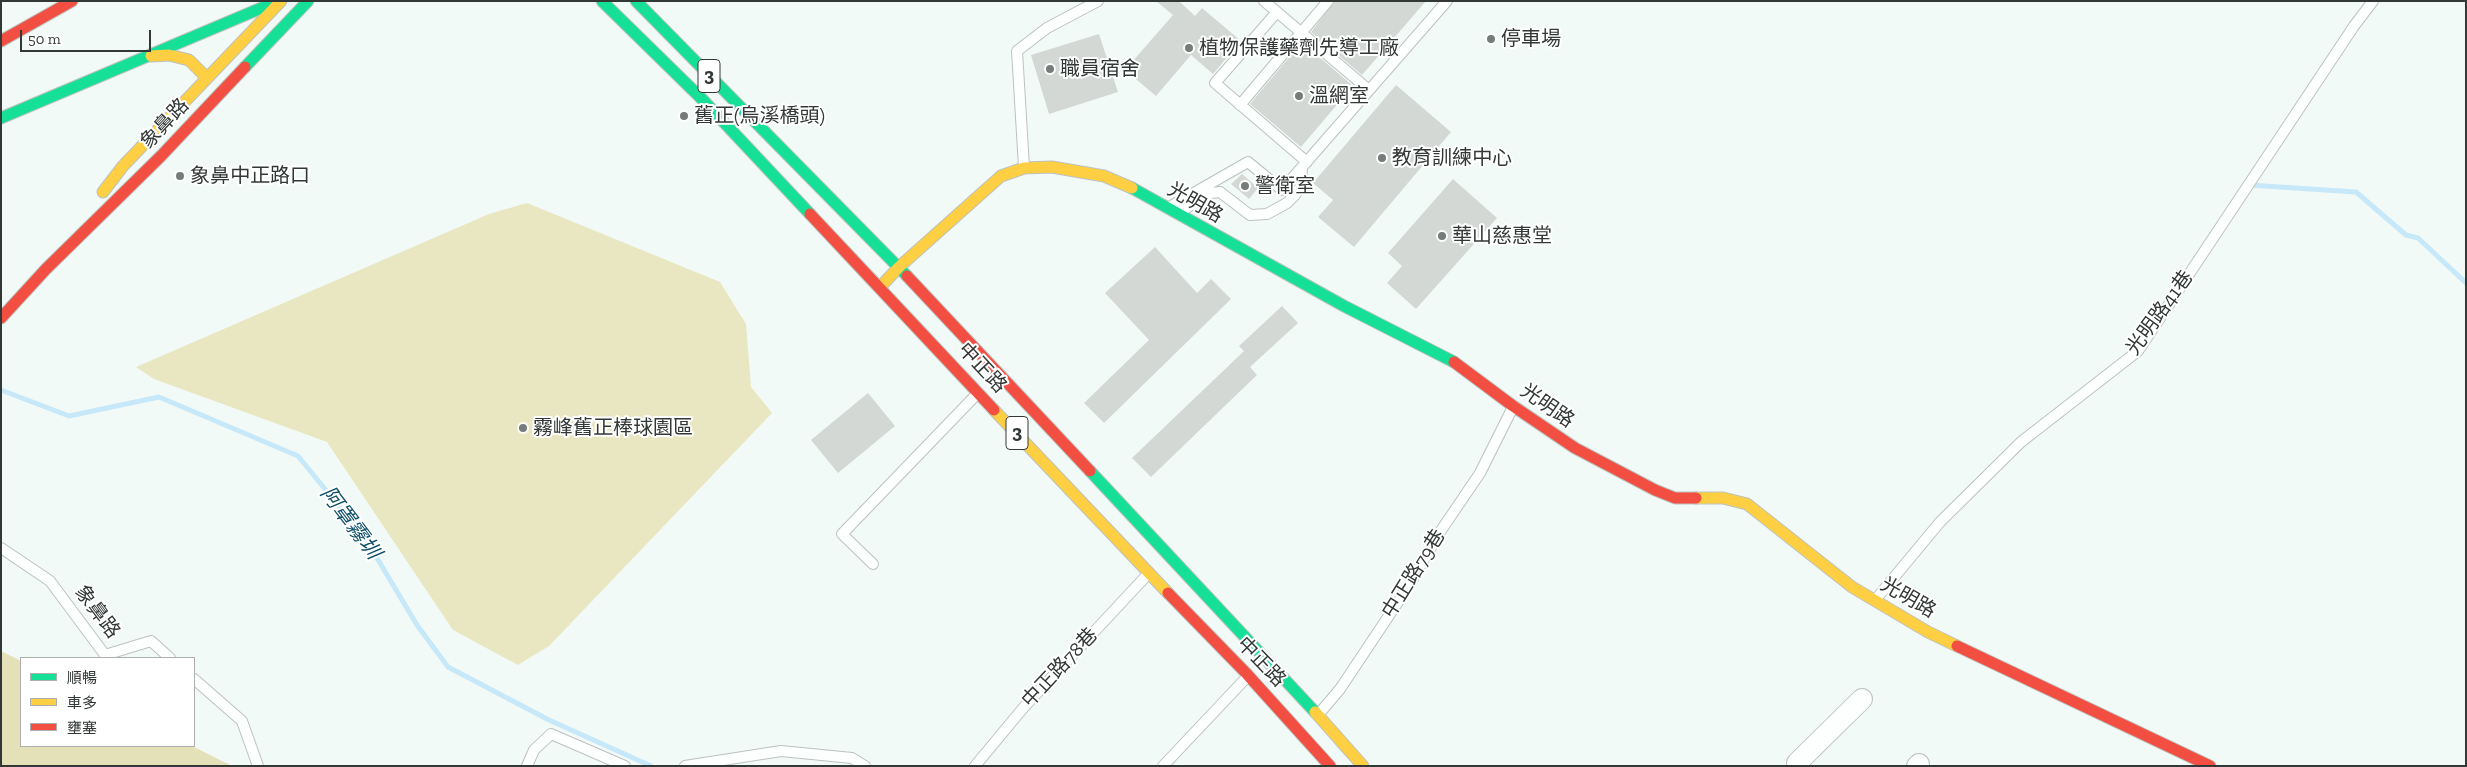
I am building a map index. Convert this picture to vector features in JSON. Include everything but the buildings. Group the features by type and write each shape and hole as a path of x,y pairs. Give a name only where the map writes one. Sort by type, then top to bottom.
{"main road":[{"path":"1,41 72,1"},
{"path":"1,118 280,1"},
{"name":"象鼻路","path":"46,269 57,248 123,166 280,1"},
{"name":"象鼻路","path":"1,318 46,269 161,156 308,1"},
{"name":"中正路","path":"602,1 703,100 881,287 1148,573 1248,676 1363,766"},
{"name":"中正路","path":"636,1 899,267 1310,724 1330,766"},
{"path":"254,28 269,41"},
{"path":"146,56 169,55 189,60 206,78"},
{"name":"光明路","path":"881,287 899,267 1001,176 1024,168 1052,167 1104,176 1129,186 1344,306 1457,363 1513,406 1575,448 1655,490 1675,498 1723,498 1747,504 1852,587 1928,632 2210,766"}],"street":[{"path":"1800,766 1797,763 1862,700"}],"lane":[{"path":"1024,168 1017,51 1047,28 1098,1"},
{"path":"1264,1 1369,90"},
{"path":"1240,105 1328,1"},
{"path":"1172,211 1248,162 1282,190 1447,1"},
{"name":"光明路41巷","path":"1874,601 1940,522 2021,442 2138,351 2354,26 2373,1"},
{"path":"1276,12 1215,84 1304,164"},
{"path":"1172,211 1211,193 1220,192 1250,215 1267,214 1282,206 1301,186 1304,164"},
{"path":"873,564 842,534 979,392"},
{"name":"中正路79巷","path":"1310,724 1330,703 1408,587 1440,532 1480,473 1513,406"},
{"name":"象鼻路","path":"1,548 50,581 105,655 151,641 169,657"},
{"name":"中正路78巷","path":"975,766 1024,707 1148,573"},
{"path":"1163,766 1248,676"},
{"path":"195,680 242,721 258,766"},
{"path":"527,766 534,750 551,734 625,766"},
{"path":"685,766 781,751 852,758 866,766"}],"shaded area":[{"name":"霧峰舊正棒球園區","path":"527,203 720,282 746,324 751,387 772,413 549,646 518,665 453,630 327,442 154,379 136,367 489,214"},
{"path":"1,651 20,660 20,747 194,747 232,766 1,766"}],"waterway":[{"path":"2249,185 2356,192 2406,235 2418,238 2466,283"},
{"name":"阿罩霧圳","path":"1,390 69,416 159,397 298,456 365,538 417,625 448,667 549,720 651,766"}],"traffic: fast":[{"path":"1,118 278,1"},
{"path":"245,67 308,1"},
{"path":"602,1 703,100 810,214"},
{"path":"636,1 907,276"},
{"path":"1132,188 1344,306 1454,362"},
{"path":"1090,471 1315,712"}],"traffic: slow":[{"path":"103,192 123,166 281,1"},
{"path":"151,56 169,55 189,60 206,77"},
{"path":"883,284 899,267 1001,176 1024,168 1052,167 1104,176 1132,188"},
{"path":"994,410 1168,593"},
{"path":"1696,498 1723,498 1747,504 1852,587 1928,632 1957,646"},
{"path":"1315,712 1363,766"}],"traffic: jam":[{"path":"1,41 72,1"},
{"path":"1,318 46,269 161,156 245,67"},
{"path":"810,214 994,410"},
{"path":"907,276 1090,471"},
{"path":"1454,362 1513,406 1575,448 1655,490 1675,498 1696,498"},
{"path":"1168,593 1246,673 1330,766"},
{"path":"1957,646 2210,766"}],"place":[{"name":"停車場","path":"1491,39"},
{"name":"植物保護藥劑先導工廠","path":"1189,48"},
{"name":"職員宿舍","path":"1050,69"},
{"name":"溫網室","path":"1299,96"},
{"name":"舊正(烏溪橋頭)","path":"684,116"},
{"name":"教育訓練中心","path":"1382,158"},
{"name":"象鼻中正路口","path":"180,176"},
{"name":"警衛室","path":"1245,186"},
{"name":"華山慈惠堂","path":"1442,236"},
{"name":"霧峰舊正棒球園區","path":"523,428"}]}
